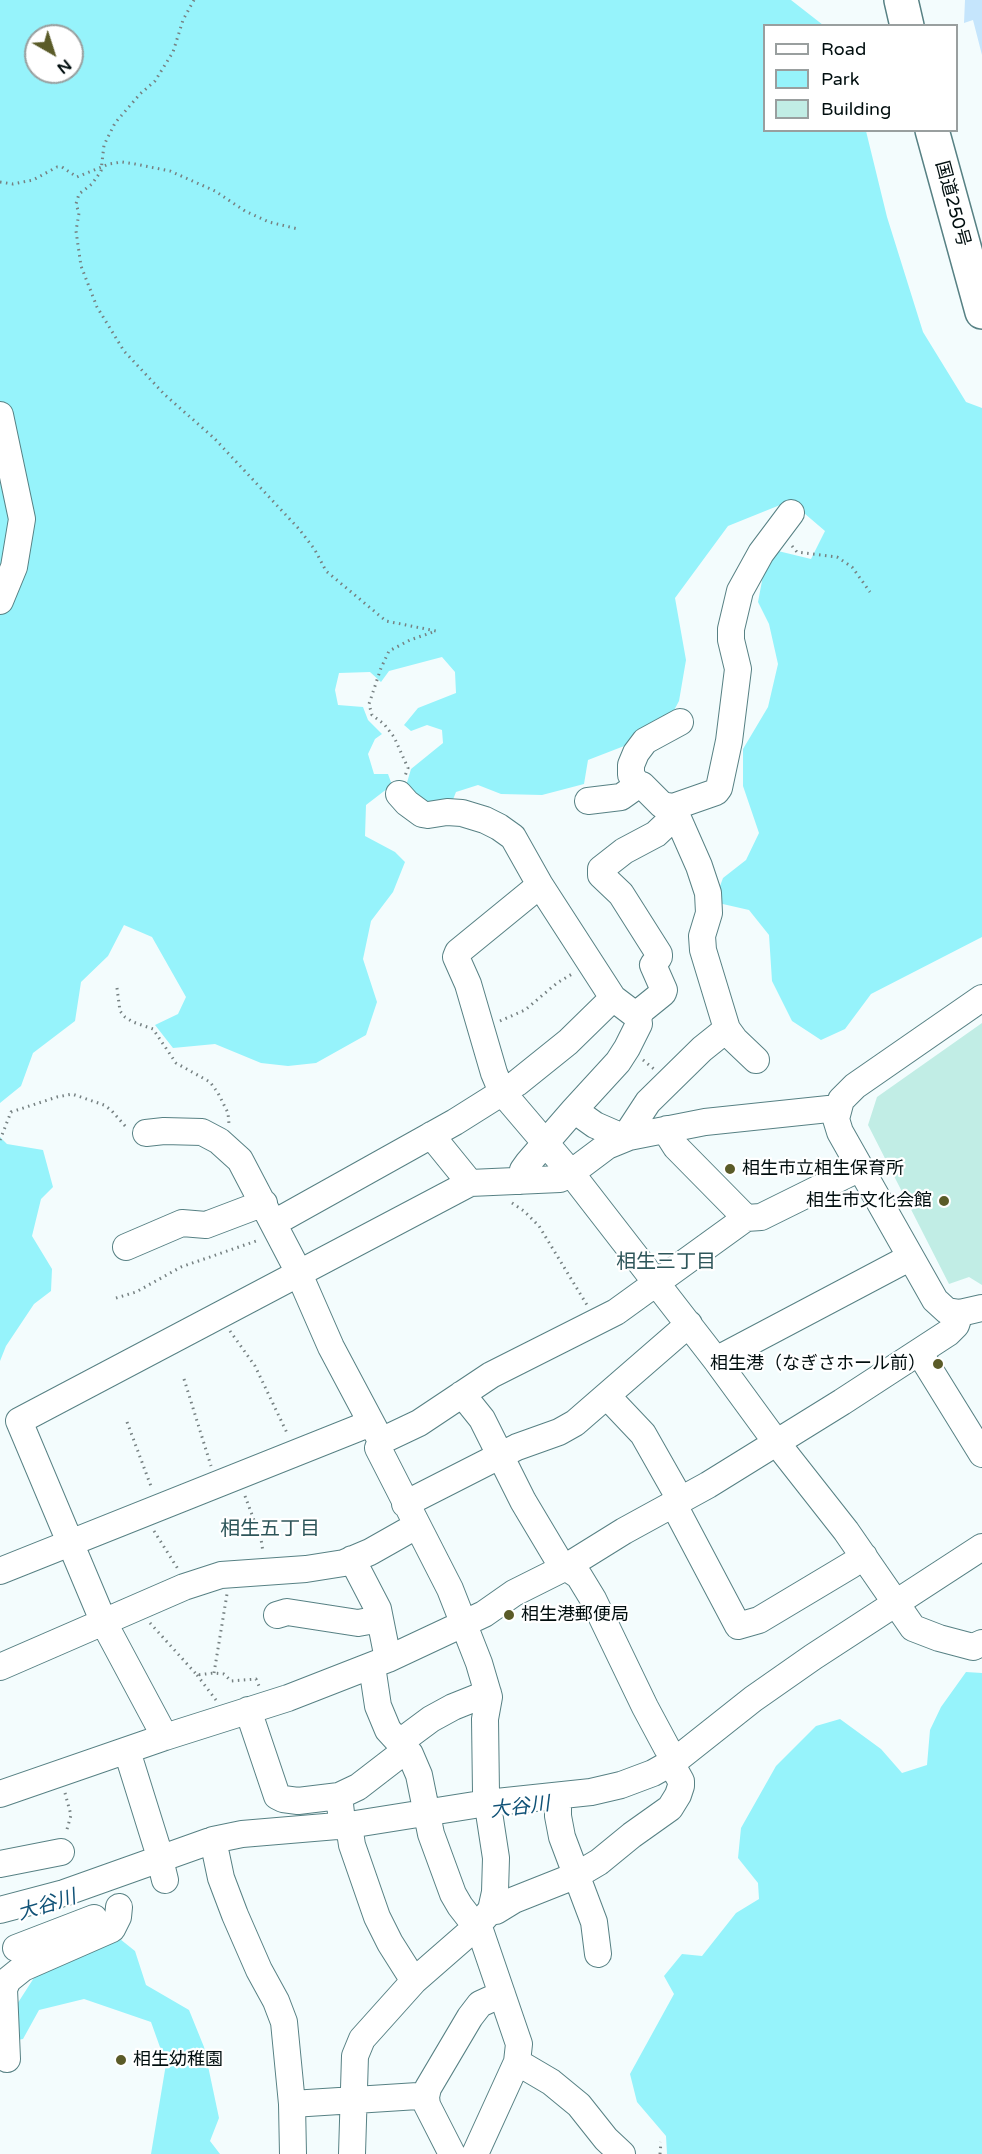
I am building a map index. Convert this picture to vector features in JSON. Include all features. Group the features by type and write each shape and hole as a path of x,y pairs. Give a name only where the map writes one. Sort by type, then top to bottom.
{"highway":[{"path":"901,0 906,24"},
{"name":"国道250号","path":"933,132 982,312"}],"street":[{"path":"0,415 22,519 14,567 0,602"},
{"path":"508,1181 523,1170 627,1048 639,1024 638,1017 642,1010 663,993 664,990 653,965 659,954 621,894 601,874 601,869 624,851 656,834 675,811 716,792 719,788 729,741 738,669 730,640 740,591 761,554 791,513"},
{"path":"680,722 645,741 631,765 631,775 638,785 642,785 662,805 675,811 708,893 709,913 702,936 727,1029 756,1060"},
{"path":"588,801 621,798 638,785"},
{"path":"399,794 422,814 428,816 447,812 462,813 485,820 513,837 540,885 613,998 638,1017"},
{"path":"540,885 458,952 456,957 468,984 494,1074 502,1092 571,1173 689,1324 864,1556 913,1628 973,1647 982,1643"},
{"path":"126,1247 182,1223 206,1225 273,1222 431,1135 517,1083 568,1042 613,998"},
{"path":"971,1310 947,1311 939,1306 909,1258 840,1132 836,1119 841,1100 855,1086 982,998"},
{"path":"624,1139 648,1102 702,1049 727,1029"},
{"path":"165,1737 104,1623 70,1544 9,1425 470,1183 560,1179 607,1146 624,1139 705,1122 838,1108"},
{"path":"574,1110 595,1125 624,1139"},
{"path":"667,1129 676,1147 746,1218"},
{"path":"146,1133 202,1132 219,1142 240,1160 273,1222 331,1347 376,1432 378,1449 450,1589 464,1622 489,1697 485,1719 488,1812 496,1858 495,1892 484,1918 502,1994 519,2043 517,2062 475,2154"},
{"path":"431,1135 470,1183"},
{"path":"0,1571 297,1453 419,1423 491,1374 616,1312 746,1218 761,1217 860,1168"},
{"path":"716,1360 909,1258"},
{"path":"0,1794 257,1708 380,1663 484,1614 514,1593 566,1567 678,1503 919,1353 948,1333 971,1310"},
{"path":"0,1667 184,1587 221,1575 306,1569 344,1563 370,1552 411,1515 501,1456 575,1423 689,1324"},
{"path":"919,1353 982,1454"},
{"path":"352,2154 355,2056 362,2039 414,1981 484,1918 514,1900 577,1875 599,1862 670,1808 678,1796 675,1768 667,1748 593,1599 579,1576 560,1563 523,1501 482,1419 462,1394"},
{"path":"607,1396 643,1434 738,1626 759,1620 864,1556"},
{"path":"16,1948 78,1926 122,1889 242,1834 348,1831 558,1804 675,1768 753,1699 900,1610 982,1547"},
{"path":"352,1560 378,1610 380,1619 378,1706 388,1730 410,1754 419,1775 429,1822 453,1894 460,1906 484,1918"},
{"path":"277,1615 287,1612 358,1623 380,1619"},
{"path":"257,1708 277,1796 298,1801 339,1796 358,1787 431,1719 453,1707 488,1694"},
{"path":"127,1751 162,1869"},
{"path":"339,1796 348,1831 377,1917 414,1981"},
{"path":"558,1804 562,1837 594,1922 598,1954"},
{"path":"214,1847 235,1915 284,2022 292,2104 293,2154"},
{"path":"0,1864 61,1852"},
{"path":"0,1910 64,1893 122,1889"},
{"path":"8,2059 4,1989 8,1980 23,1968 112,1929 118,1917 122,1889"},
{"path":"452,2154 428,2106 426,2097 428,2088 480,2004 502,1994"},
{"path":"517,2062 551,2082 579,2105 606,2139 622,2154"},
{"path":"292,2104 426,2097"}],"path":[{"path":"194,0 183,20 173,52 155,81 140,94 115,123 104,145 101,167 92,184 79,194 76,204 79,213 76,231 81,266 97,307 124,351 165,395 214,438 299,529 315,550 326,571 386,621 436,631 388,651 369,704 372,715 384,724 394,737 408,768 398,788 399,794"},
{"path":"0,182 13,184 33,180 57,167 62,167 77,177 101,167 122,162 170,171 215,191 261,219 298,229"},
{"path":"777,534 797,552 837,557 852,567 870,592"},
{"path":"482,1029 525,1010 557,983 589,963"},
{"path":"117,988 120,1011 124,1017 153,1029 176,1063 210,1082 218,1093 228,1113 230,1123 219,1142"},
{"path":"627,1048 649,1064 667,1084"},
{"path":"0,1140 11,1112 37,1102 72,1094 104,1105 126,1127 146,1133"},
{"path":"508,1181 502,1196 524,1211 539,1226 598,1322"},
{"path":"116,1299 136,1292 181,1266 259,1240 273,1222"},
{"path":"218,1315 255,1366 297,1453"},
{"path":"184,1379 227,1481 261,1539 265,1572"},
{"path":"127,1422 152,1511 183,1578 184,1587"},
{"path":"214,1673 229,1574"},
{"path":"136,1608 197,1675 218,1702 224,1718"},
{"path":"197,1675 224,1674 231,1681 256,1679 257,1708"},
{"path":"660,2154 661,2142"}],"green space":[{"path":"0,0 791,0 822,24 763,24 763,132 866,132 887,217 923,332 966,402 982,408 982,937 871,994 845,1029 821,1040 792,1021 772,981 769,935 749,910 714,902 723,878 746,860 759,833 743,786 743,749 768,707 778,664 769,624 758,602 765,565 778,551 811,559 825,531 790,501 728,526 675,598 686,660 679,701 663,731 588,760 584,784 542,795 501,794 478,785 456,792 452,802 434,807 406,786 411,769 443,743 442,730 427,725 411,731 404,725 418,708 456,693 455,672 442,657 389,671 381,682 370,672 339,673 335,690 338,705 363,707 368,720 382,734 375,739 368,754 374,774 388,774 392,785 366,805 365,836 395,852 405,862 393,892 371,921 363,959 377,1002 366,1035 316,1063 288,1066 261,1063 215,1044 173,1048 155,1025 178,1014 186,997 152,937 124,925 108,956 81,982 75,1021 33,1053 21,1086 0,1103"},
{"path":"0,1137 7,1144 43,1150 53,1187 41,1199 32,1236 52,1269 51,1291 34,1304 6,1346 0,1361"},
{"path":"966,1672 982,1673 982,2154 667,2154 666,2136 637,2102 630,2074 674,1994 664,1976 682,1954 702,1956 736,1913 759,1899 758,1883 738,1858 741,1828 776,1766 816,1726 840,1719 881,1749 902,1773 927,1765 930,1730 941,1707"},
{"path":"120,1939 135,1951 146,1985 189,2010 204,2047 219,2118 210,2141 220,2154 151,2154 166,2064 151,2022 84,1999 39,2010 23,2039 12,2041 12,2012 39,1970"}],"shaded area":[{"path":"965,0 982,0 982,55 973,20 964,23"}],"building":[{"name":"相生市文化会館","path":"982,1023 982,1285 969,1277 949,1284 868,1125 877,1097"}],"place":[{"name":"相生市立相生保育所","path":"730,1169"},
{"name":"相生市文化会館","path":"944,1201"},
{"name":"相生港（なぎさホール前）","path":"938,1364"},
{"name":"相生港郵便局","path":"509,1615"},
{"name":"相生幼稚園","path":"121,2060"}],"district":[{"name":"相生三丁目","path":"666,1263"},
{"name":"相生五丁目","path":"270,1530"}],"water label":[{"name":"大谷川","path":"520,1808"},
{"name":"大谷川","path":"47,1906"}]}
